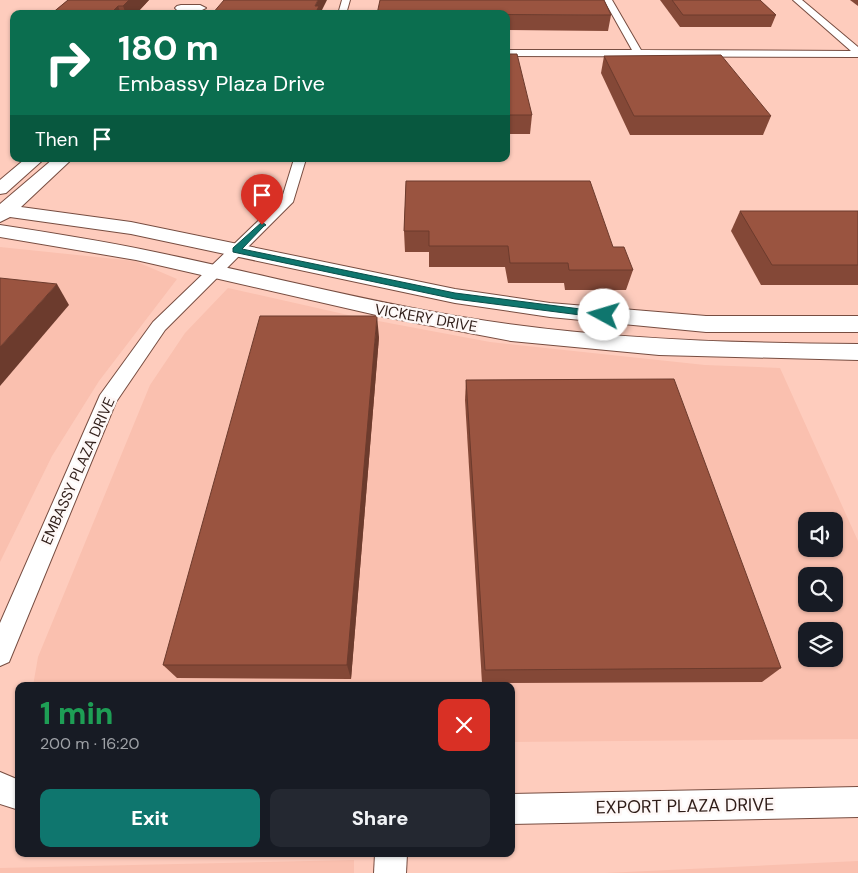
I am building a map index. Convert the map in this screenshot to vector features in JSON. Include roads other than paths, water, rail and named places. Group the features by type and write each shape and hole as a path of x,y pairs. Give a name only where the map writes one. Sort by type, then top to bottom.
{"main road":[{"path":"182,7 200,7"},
{"path":"0,189 32,162"},
{"path":"1,217 60,162"},
{"name":"VICKERY DRIVE","path":"1,217 131,228 455,296 550,310 706,324 858,324"},
{"name":"VICKERY DRIVE","path":"1,217 142,255 368,308 465,326 576,340 671,348 766,352 858,352"}],"street":[{"path":"608,0 638,54"},
{"path":"797,0 858,53"},
{"path":"510,53 858,53"},
{"name":"EMBASSY PLAZA DRIVE","path":"0,653 107,400 159,326 288,199 299,162"},
{"path":"0,787 7,792 15,794"},
{"name":"EXPORT PLAZA DRIVE","path":"515,809 858,802"},
{"path":"390,873 391,857"}]}
